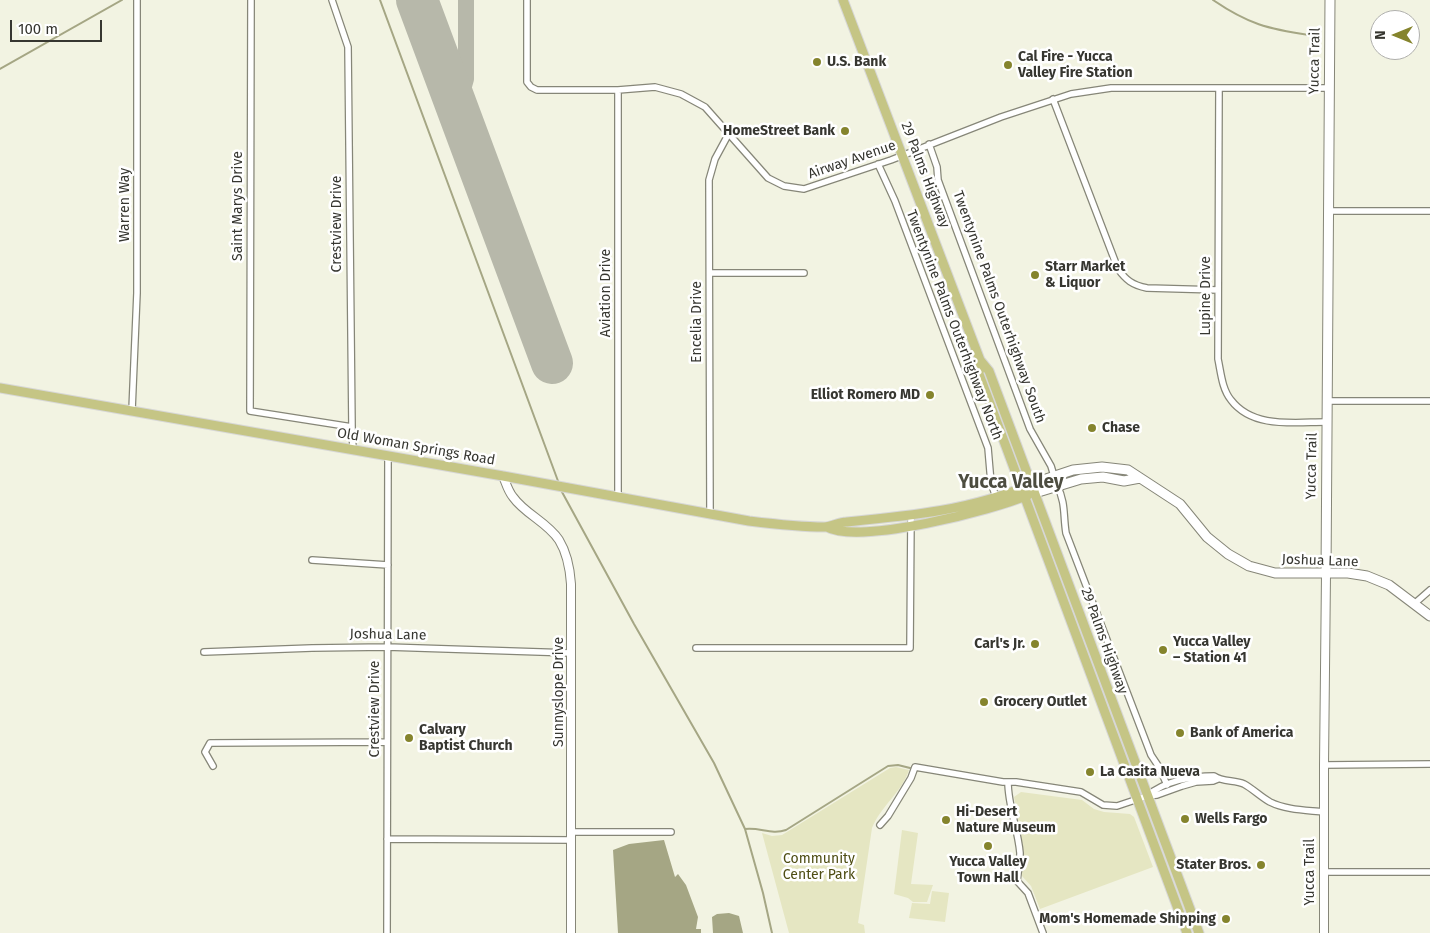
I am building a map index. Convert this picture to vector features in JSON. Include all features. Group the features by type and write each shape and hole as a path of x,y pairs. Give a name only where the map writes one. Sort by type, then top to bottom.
{"main road":[{"name":"29 Palms Highway","path":"843,0 980,360 989,371 1146,796 1199,933"},
{"name":"Yucca Trail","path":"1326,574 1330,0"},
{"name":"29 Palms Highway","path":"980,360 979,374 1187,933"},
{"name":"Old Woman Springs Road","path":"0,388 786,526 827,527 843,522 911,516 945,510 996,497 1023,492 1035,493"},
{"name":"Joshua Lane","path":"1031,484 1073,470 1102,467 1128,470 1180,504 1207,537 1228,554 1249,566 1275,574 1348,573 1367,576 1389,585 1430,616"},
{"path":"1035,493 1081,479 1094,478 1124,481 1140,478"},
{"name":"Old Woman Springs Road","path":"827,527 835,532 856,532 911,526 958,517 1023,492 1031,484"}],"street":[{"name":"Warren Way","path":"132,410 137,293 138,0"},
{"name":"Saint Marys Drive","path":"251,0 250,411 352,428"},
{"name":"Crestview Drive","path":"332,0 348,47 352,428 354,450"},
{"name":"Airway Avenue","path":"527,0 528,82 531,87 537,90 618,90 655,87 681,94 705,107 768,178 795,189 815,186 1071,94 1111,88 1329,88"},
{"name":"Lupine Drive","path":"1219,88 1218,360 1223,384 1231,400 1243,412 1261,420 1326,422"},
{"name":"Aviation Drive","path":"618,90 618,497"},
{"path":"1053,99 1118,269 1127,281 1136,286 1147,288 1218,290"},
{"name":"Encelia Drive","path":"710,514 709,180 715,159 728,135"},
{"name":"Twentynine Palms Outerhighway South","path":"929,144 938,180 1028,423 1052,466 1054,476"},
{"name":"Twentynine Palms Outerhighway North","path":"878,164 894,200 988,448 992,483 996,497"},
{"path":"1328,212 1430,211"},
{"path":"710,274 804,273"},
{"path":"1326,401 1430,400"},
{"name":"Crestview Drive","path":"387,933 388,456"},
{"name":"Sunnyslope Drive","path":"503,476 512,497 547,526 558,539 570,569 571,933"},
{"path":"1057,485 1065,506 1064,521 1066,533 1151,755 1167,785"},
{"path":"696,648 910,648 911,516"},
{"path":"312,560 388,564"},
{"name":"Yucca Trail","path":"1324,933 1326,574"},
{"path":"1414,604 1430,590"},
{"name":"Joshua Lane","path":"204,652 388,647 571,653"},
{"path":"213,766 205,752 210,743 387,742"},
{"path":"1324,765 1430,764"},
{"path":"880,825 888,816 911,778 915,767 1081,792 1103,805 1117,806 1196,782 1218,779 1232,780 1244,784 1267,800 1286,807 1324,812"},
{"path":"1146,796 1155,789 1204,776 1214,776 1218,779"},
{"path":"1008,782 1010,806 1020,856 1017,881 1028,893 1043,933"},
{"path":"387,839 571,836 671,832"},
{"path":"1324,872 1430,872"}],"green space":[{"name":"Community Center Park","path":"896,767 909,770 906,778 880,813 872,828 858,923 864,925 865,933 789,933 762,833 772,836 782,835 890,768"},
{"path":"1021,792 1082,800 1094,809 1104,812 1130,814 1134,817 1153,867 1040,909 1031,886 1022,876 1023,848 1014,797"},
{"path":"902,830 918,833 911,884 933,885 927,902 913,902 908,898 894,894"},
{"path":"932,891 949,893 945,922 909,918 912,903 930,904"}],"shaded area":[{"path":"664,840 675,877 678,874 686,885 698,917 696,929 701,929 701,933 618,933 613,850 629,844"},
{"path":"729,913 739,916 743,933 713,933 712,917 717,914"}],"waterway":[{"path":"0,69 122,0"},
{"path":"380,0 558,481"},
{"path":"1213,0 1248,20 1270,28 1309,35"},
{"path":"562,492 634,624 714,763 745,829 772,933"},
{"path":"745,829 775,832 786,830 888,766 898,765 910,768"}],"taxiway":[{"path":"453,97 462,93 466,79 466,0"}],"runway":[{"path":"417,0 552,363"}],"place":[{"name":"U.S. Bank","path":"817,62"},
{"name":"Cal Fire - Yucca Valley Fire Station","path":"1008,65"},
{"name":"HomeStreet Bank","path":"845,131"},
{"name":"Starr Market & Liquor","path":"1035,275"},
{"name":"Elliot Romero MD","path":"930,395"},
{"name":"Chase","path":"1092,428"},
{"name":"Carl's Jr.","path":"1035,644"},
{"name":"Yucca Valley – Station 41","path":"1163,650"},
{"name":"Grocery Outlet","path":"984,702"},
{"name":"Bank of America","path":"1180,733"},
{"name":"Calvary Baptist Church","path":"409,738"},
{"name":"La Casita Nueva","path":"1090,772"},
{"name":"Wells Fargo","path":"1185,819"},
{"name":"Hi-Desert Nature Museum","path":"946,820"},
{"name":"Yucca Valley Town Hall","path":"988,846"},
{"name":"Stater Bros.","path":"1261,865"},
{"name":"Mom's Homemade Shipping","path":"1226,919"}],"district":[{"name":"Yucca Valley","path":"1011,483"}]}
